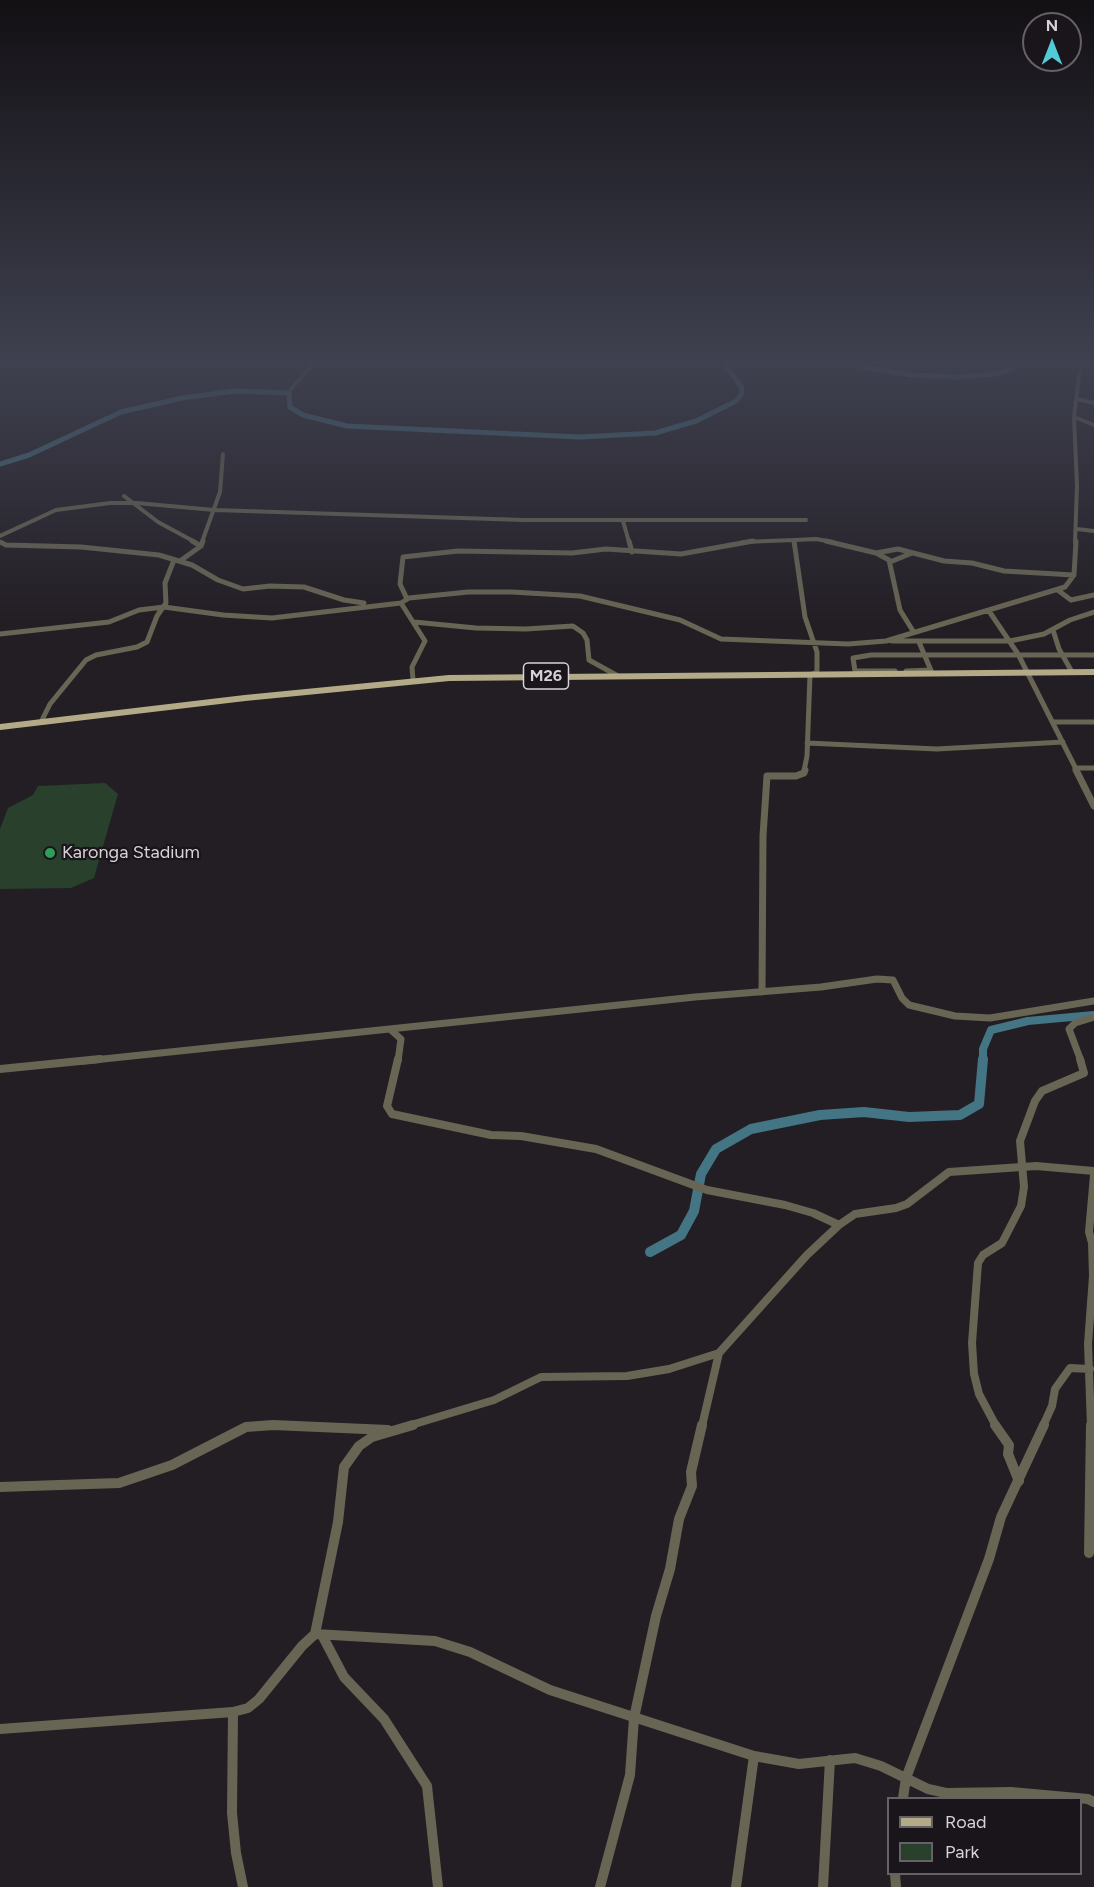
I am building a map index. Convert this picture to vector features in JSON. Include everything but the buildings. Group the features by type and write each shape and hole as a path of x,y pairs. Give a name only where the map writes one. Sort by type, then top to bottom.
{"main road":[{"name":"M26","path":"0,727 414,680 932,672 1028,674 1094,672"}],"street":[{"path":"886,641 913,631 1059,591 1065,587 1074,574 1077,529 1075,448"},
{"path":"42,722 50,704 81,665 96,655 145,644 164,607 167,599 165,583 177,560 198,550 201,546 223,476 221,466 223,454"},
{"path":"124,496 158,522 201,546"},
{"path":"0,536 56,510 133,503 214,510 623,521 806,520"},
{"path":"623,521 632,552"},
{"path":"1077,529 1094,531"},
{"path":"762,992 763,836 767,776 802,775 807,756 810,675 817,672 817,654 805,617 794,540"},
{"path":"407,598 399,584 404,557 458,551 575,553 606,549 690,553 751,541 829,541 876,553 890,562 900,610 913,631"},
{"path":"0,542 134,551 177,560 243,589 270,586 304,587 344,600 372,605"},
{"path":"876,553 891,549 1004,571 1074,574"},
{"path":"890,562 912,553"},
{"path":"1059,591 1071,600 1094,595"},
{"path":"0,634 109,622 139,610 164,607 223,615 272,618 401,603 407,598 473,592 573,595 687,622 721,639 856,644 886,641 1010,641 1053,630 1070,620 1094,612"},
{"path":"401,603 425,641 412,667 414,680"},
{"path":"989,611 1018,654 1094,806"},
{"path":"414,622 466,628 526,629 571,625 585,637 589,660 618,676"},
{"path":"1053,630 1072,672"},
{"path":"919,642 924,656 932,672 855,671 853,667 854,657 858,656 924,656 1018,654 1094,655"},
{"path":"1053,722 1094,722"},
{"path":"807,743 937,749 1063,742"},
{"path":"1075,768 1094,768"},
{"path":"0,1069 891,979 897,984 902,998 909,1005 946,1016 984,1018 1094,1001"},
{"path":"1019,1481 1008,1454 1009,1444 998,1431 979,1394 971,1358 978,1263 983,1255 1002,1243 1015,1220 1024,1192 1021,1136 1038,1095 1051,1086 1084,1073 1085,1070 1071,1038 1071,1026 1094,1017"},
{"path":"391,1030 401,1039 395,1077 387,1106 392,1114 492,1135 521,1136 596,1149 707,1190 813,1212 839,1225"},
{"path":"600,1887 630,1775 634,1718 680,1519 692,1486 691,1472 718,1353 807,1255 839,1225 855,1214 896,1209 907,1204 949,1172 1060,1167 1094,1173 1089,1232 1092,1243 1093,1276 1089,1344 1092,1449 1089,1553"},
{"path":"438,1887 427,1786 384,1719 344,1677 318,1634 338,1522 344,1467 358,1446 372,1437 494,1400 541,1377 627,1376 669,1369 718,1353"},
{"path":"903,1797 906,1778 968,1610 990,1559 1001,1517 1052,1406 1055,1389 1070,1368 1090,1369"},
{"path":"0,1487 119,1483 172,1465 246,1427 273,1425 394,1430"},
{"path":"0,1729 233,1712 248,1708 259,1699 302,1646 318,1634 435,1641 457,1646 550,1690 754,1756 799,1764 855,1758 881,1766 928,1789 946,1793 1029,1793 1068,1797"},
{"path":"233,1712 232,1813 236,1854 243,1887"},
{"path":"736,1887 754,1756"},
{"path":"823,1887 830,1760"}],"green space":[{"name":"Karonga Stadium","path":"105,783 118,794 94,878 71,888 0,889 0,829 8,808 33,795 38,786"}],"waterway":[{"path":"0,464 44,448"},
{"path":"983,1059 983,1049 991,1030 1028,1021 1094,1015"},
{"path":"650,1252 681,1235 694,1211 701,1174 716,1149 751,1129 820,1115 864,1112 909,1117 960,1115 979,1104 983,1059"}],"place":[{"name":"Karonga Stadium","path":"50,853"}]}
